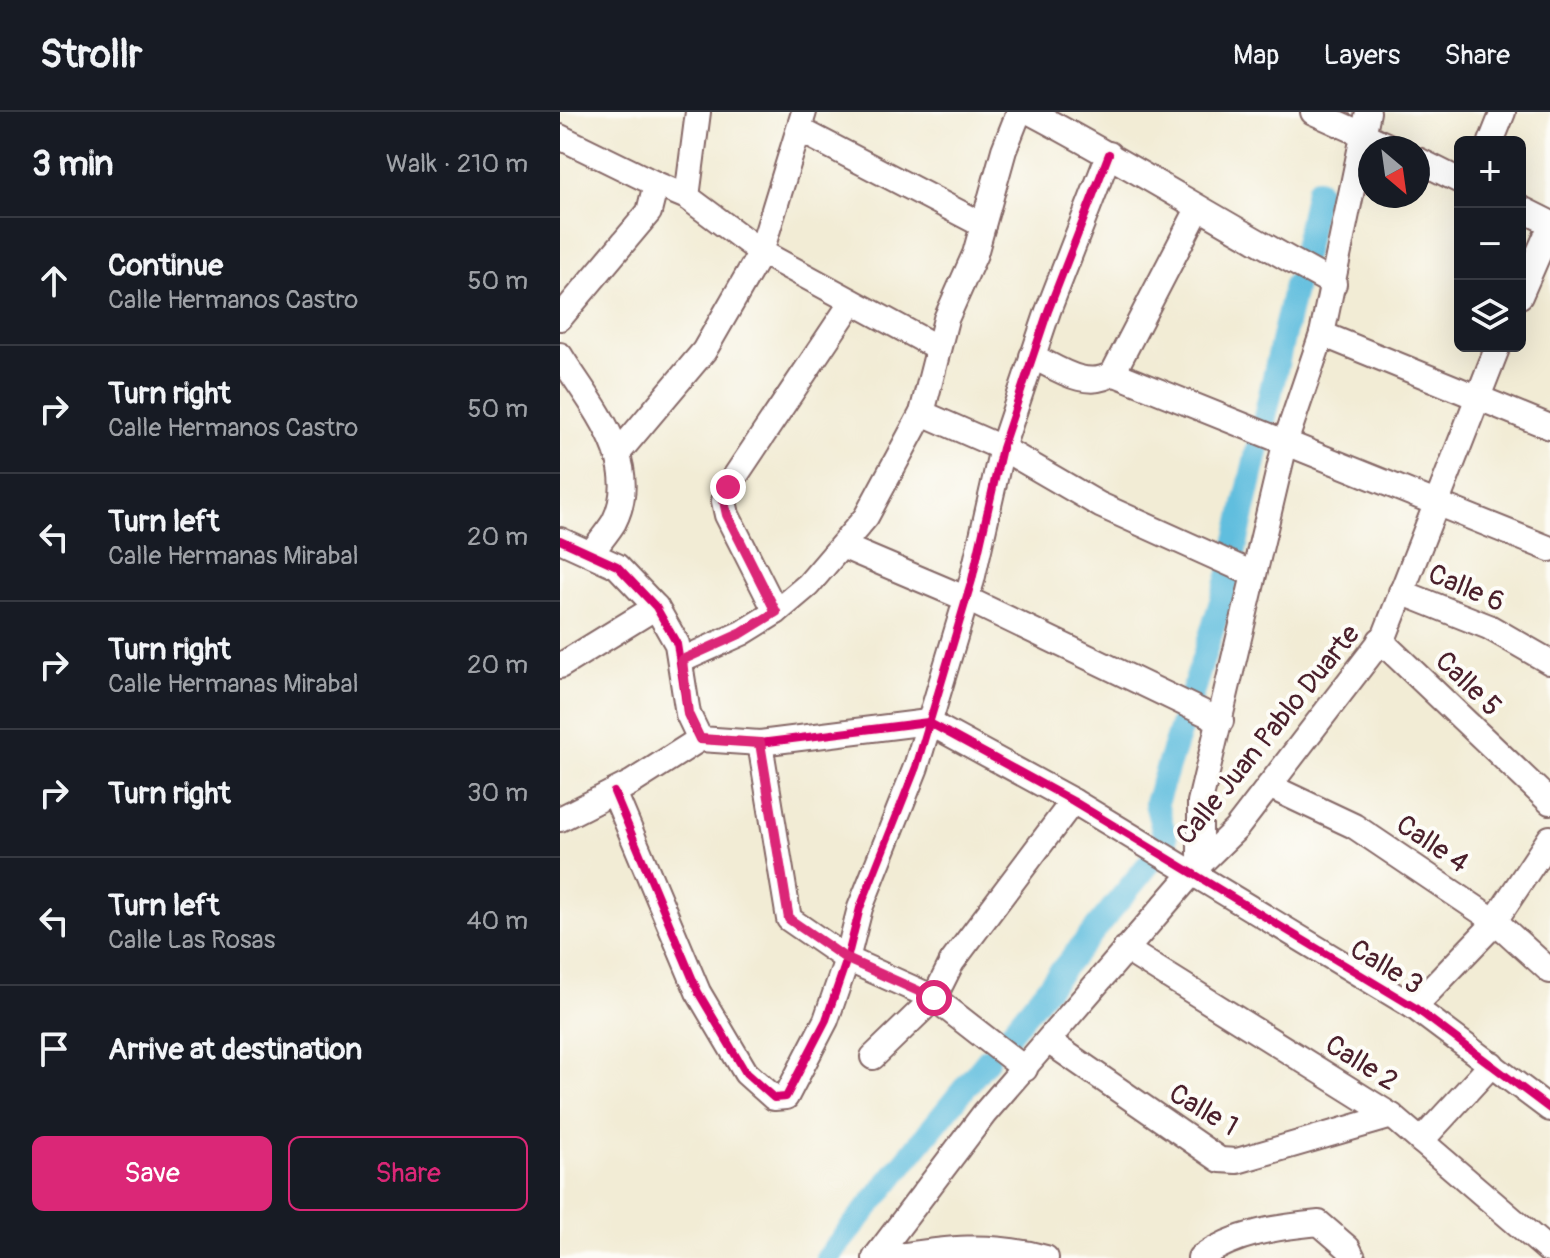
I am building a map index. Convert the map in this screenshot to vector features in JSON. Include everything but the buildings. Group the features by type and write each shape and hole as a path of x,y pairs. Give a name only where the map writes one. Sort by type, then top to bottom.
{"street":[{"path":"687,197 698,112"},
{"path":"682,660 742,633 776,612 808,585 866,517 922,413 938,348 983,225 1004,150 1019,112"},
{"path":"1030,112 1334,284"},
{"path":"1313,112 1366,122 1381,136"},
{"path":"1493,136 1503,112"},
{"path":"619,452 704,351 761,252 802,121 983,225"},
{"path":"1197,869 1200,802 1286,440 1322,334 1366,122"},
{"path":"560,137 687,197 761,252 938,348"},
{"path":"614,792 698,992 746,1073 767,1095 780,1099 790,1091 826,1020 860,908 916,767 967,599 1002,448 1032,356 1109,154"},
{"path":"1430,166 1454,178"},
{"path":"560,318 649,212 656,184"},
{"path":"1032,356 1086,381 1099,381 1113,373 1198,209"},
{"path":"1526,211 1550,225 1526,282"},
{"path":"776,612 727,515 724,501 728,487 852,302"},
{"path":"1322,334 1550,427"},
{"name":"Calle Juan Pablo Duarte","path":"875,1258 984,1114 1125,949 1236,829 1380,640 1495,352"},
{"path":"560,355 619,452 625,477 614,522 592,552"},
{"path":"1113,373 1286,440 1435,505 1550,549"},
{"path":"922,413 1002,448 1100,505 1253,574"},
{"path":"560,540 617,566 656,607 682,660 688,714 700,739"},
{"path":"842,546 967,599 1221,721"},
{"name":"Calle 6","path":"1401,592 1489,627 1550,662"},
{"path":"560,666 656,607"},
{"name":"Calle 5","path":"1380,640 1550,802"},
{"path":"560,819 614,792 700,739 760,743 928,722"},
{"name":"Calle 3","path":"928,722 1197,869 1414,1007 1550,1109"},
{"path":"760,743 789,919 847,959 934,998 1025,1069"},
{"name":"Calle 4","path":"1269,786 1354,826 1495,921 1550,971"},
{"path":"873,1057 934,998 952,962 1073,801"},
{"path":"1414,1007 1495,921 1550,838"},
{"name":"Calle 2","path":"1125,949 1392,1116 1547,1252"},
{"name":"Calle 1","path":"1048,1041 1220,1160 1237,1161 1392,1116"},
{"path":"1421,1141 1492,1064"},
{"path":"1200,1258 1222,1242 1283,1227 1319,1223 1348,1248 1353,1258"},
{"path":"886,1258 959,1246 1008,1248 1046,1258"}],"waterway":[{"path":"1304,253 1317,190"},
{"path":"1235,549 1295,285"},
{"path":"1191,697 1230,573"},
{"path":"1166,841 1156,803 1182,723"},
{"path":"1006,1038 1152,860"},
{"path":"827,1258 988,1059"}],"cycle path":[{"path":"614,792 698,992 746,1073 774,1098 786,1097 826,1020 860,908 916,767 972,580 1002,448 1048,311 1109,154"},
{"path":"560,540 617,566 656,607 677,644 688,714 700,739 760,743 928,722 1073,801 1414,1007 1550,1109"}],"route":[{"path":"728,487 724,501 727,515 776,612 742,633 682,660 688,714 700,739 760,743 789,919 805,933 847,959 934,998"}]}
